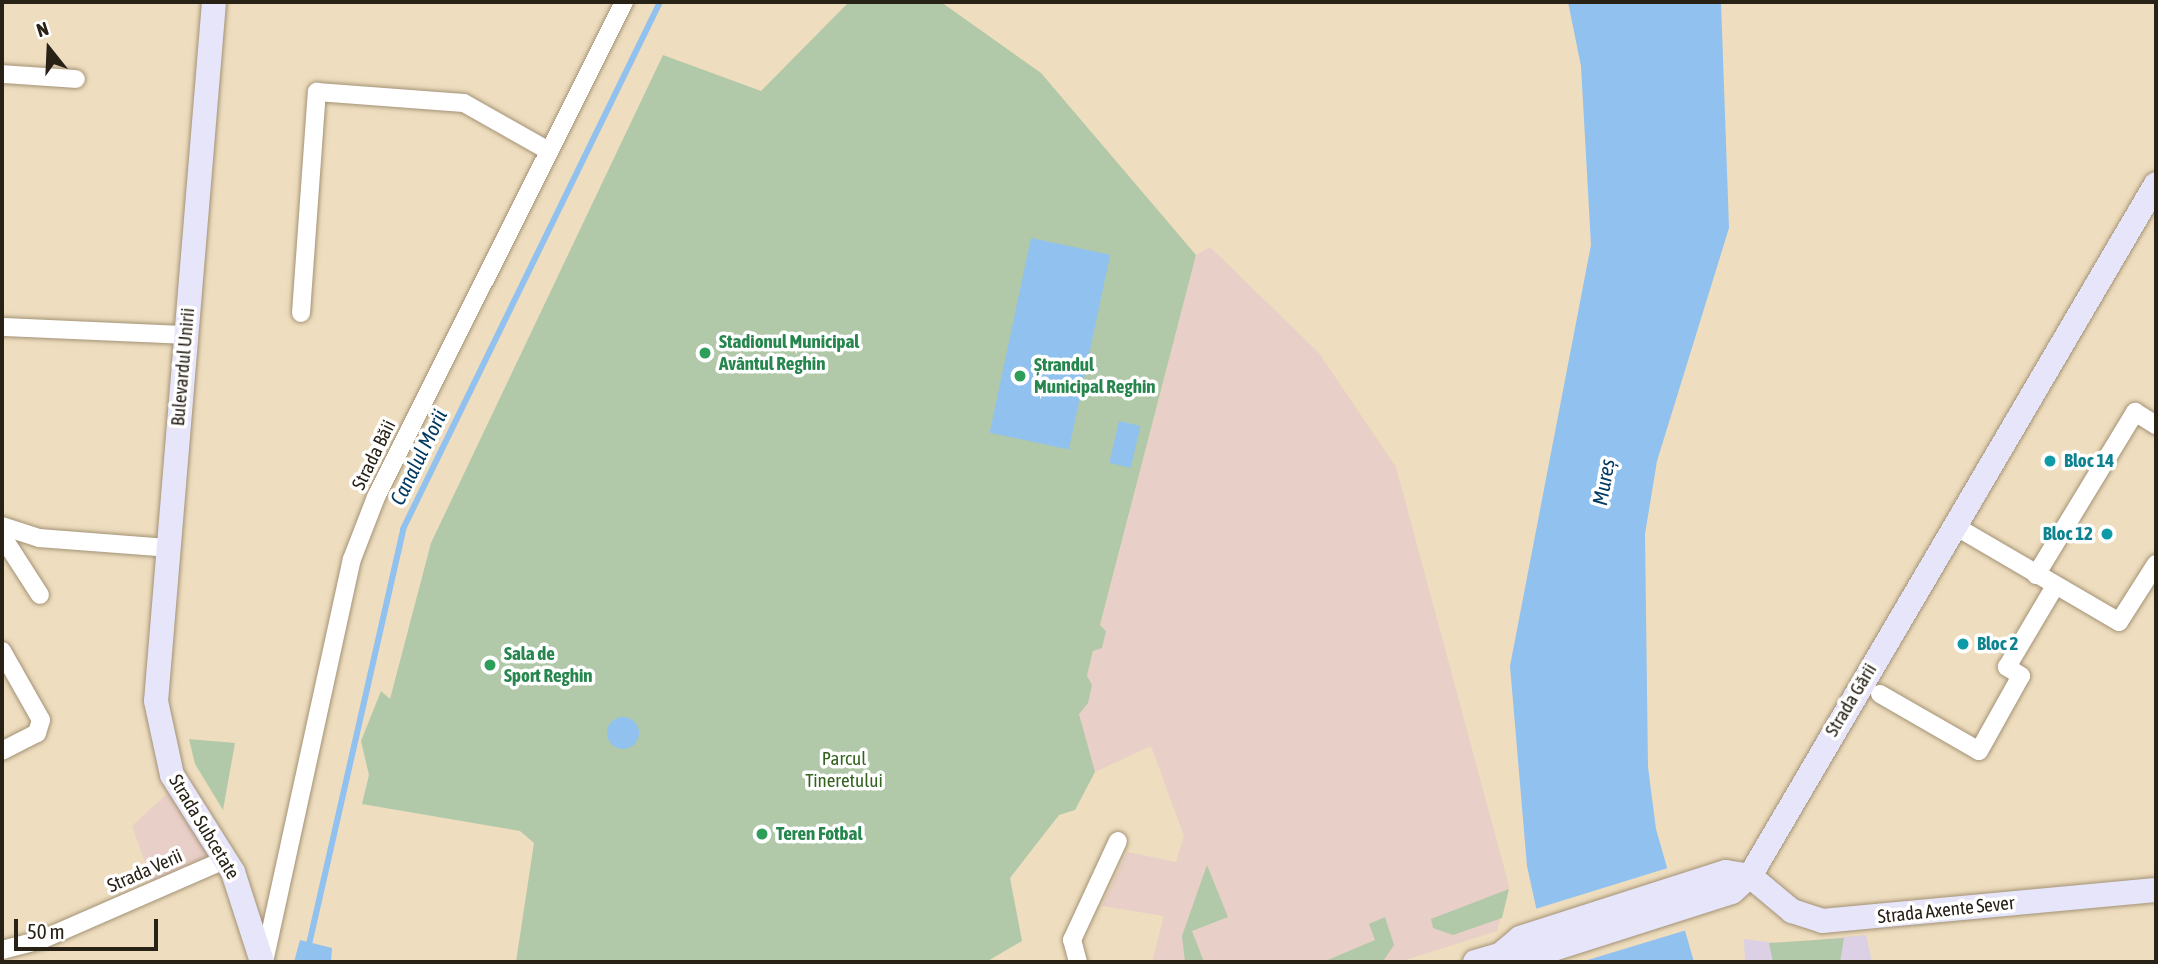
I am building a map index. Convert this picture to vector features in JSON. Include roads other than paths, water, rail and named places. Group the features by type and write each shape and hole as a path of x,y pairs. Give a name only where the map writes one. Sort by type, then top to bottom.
{"main road":[{"name":"Bulevardul Unirii","path":"159,732 155,685 214,2"},
{"name":"Strada Gării","path":"1736,880 1955,526 2156,184"},
{"name":"Strada Subcetate","path":"159,732 180,792 226,859 263,962"},
{"name":"Strada Axente Sever","path":"1736,880 1791,911 1822,921 2156,890"},
{"path":"1475,962 1736,880"}],"street":[{"name":"Strada Băii","path":"263,962 352,559 376,497 624,2"},
{"path":"2,74 76,79"},
{"path":"301,313 317,92 464,103 549,151"},
{"path":"2,327 185,335"},
{"path":"2036,575 2135,412 2156,425"},
{"path":"2,526 39,538 168,548"},
{"path":"1955,526 2119,622 2156,564"},
{"path":"2,536 40,595"},
{"path":"1880,694 1926,717 1979,751 2021,676 2007,667 2055,586"},
{"path":"2,651 41,720 37,733 2,751"},
{"path":"1078,962 1072,940 1118,841"},
{"name":"Strada Verii","path":"2,950 41,940 226,859"}],"water":[{"name":"Mureș","path":"1568,2 1721,2 1729,228 1657,461 1645,534 1648,767 1656,829 1694,962 1548,962 1527,866 1510,666 1591,245 1581,66"},
{"path":"1031,238 1110,255 1069,449 990,433"},
{"path":"1119,421 1140,426 1131,468 1109,463"},
{"path":"623,717 635,721 639,733 635,745 623,749 611,745 607,733 611,721"},
{"path":"300,940 332,948 331,962 294,962"}],"waterway":[{"name":"Canalul Morii","path":"305,962 403,529 660,2"}],"place":[{"name":"Stadionul Municipal Avântul Reghin","path":"705,353"},
{"name":"Ștrandul Municipal Reghin","path":"1020,376"},
{"name":"Bloc 14","path":"2050,461"},
{"name":"Bloc 12","path":"2107,534"},
{"name":"Bloc 2","path":"1963,644"},
{"name":"Sala de Sport Reghin","path":"490,665"},
{"name":"Teren Fotbal","path":"762,834"}],"park label":[{"name":"Parcul Tineretului","path":"844,770"}]}
